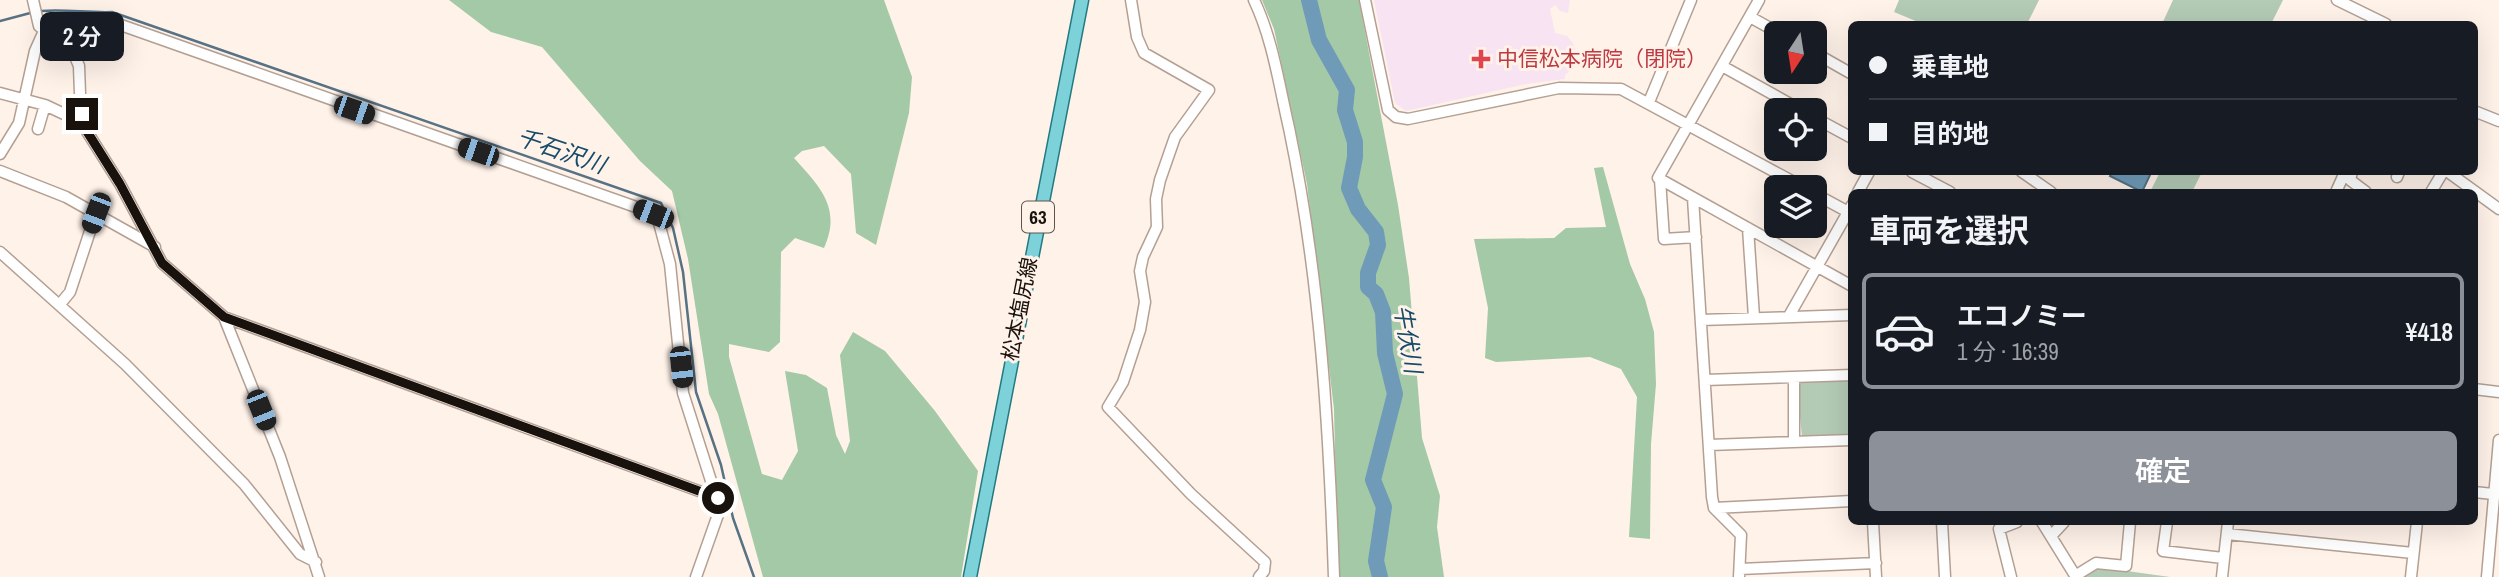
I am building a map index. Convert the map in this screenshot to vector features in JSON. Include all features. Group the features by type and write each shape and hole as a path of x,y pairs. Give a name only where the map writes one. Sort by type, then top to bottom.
{"main road":[{"name":"松本塩尻線","path":"970,577 1082,0"}],"street":[{"path":"33,0 39,26 74,54 79,66 81,122 157,248 162,263 224,317 718,498"},
{"path":"1131,0 1137,37 1144,53 1209,90 1175,137 1160,180 1156,199 1157,227 1143,257 1140,271 1145,302 1140,330 1123,382 1108,407 1191,494 1265,562 1264,571 1259,577"},
{"path":"1254,0 1264,20 1276,67 1306,209 1327,401 1334,577"},
{"path":"1365,0 1388,110 1396,117 1408,119 1559,88 1621,89 1781,175"},
{"path":"1649,102 1690,3 1678,0"},
{"path":"1696,237 1664,239 1660,179 1759,0"},
{"path":"2337,0 2380,21"},
{"path":"1750,17 1764,25"},
{"path":"0,154 19,123 35,51 48,34 72,22 96,21 118,24 653,214 658,219 670,264 684,393 718,498 719,519 696,577"},
{"path":"1827,60 1848,72"},
{"path":"1722,66 1779,98"},
{"path":"0,93 45,105 81,122"},
{"path":"38,129 45,105"},
{"path":"2478,113 2499,121"},
{"path":"1827,124 1848,136"},
{"path":"0,171 66,197 157,248"},
{"path":"1918,175 1944,189"},
{"path":"2026,175 2047,189"},
{"path":"2351,175 2350,180 2362,189"},
{"path":"2450,175 2470,189"},
{"path":"1660,179 1848,284"},
{"path":"2478,194 2499,209"},
{"path":"1693,198 1714,508 1741,535 1739,573 1876,564"},
{"path":"1827,199 1848,209"},
{"path":"61,303 70,292 96,213"},
{"path":"1789,316 1848,213"},
{"path":"1748,228 1754,317"},
{"path":"0,252 61,303 244,484 300,554 316,562"},
{"path":"1701,320 1848,315"},
{"path":"224,317 280,457 319,577"},
{"path":"1705,380 1848,375"},
{"path":"1794,379 1794,442"},
{"path":"2478,389 2499,392"},
{"path":"1709,444 1848,440"},
{"path":"2487,577 2499,440"},
{"path":"2478,492 2493,494"},
{"path":"1714,508 1848,501"},
{"path":"1873,525 1876,577"},
{"path":"1942,525 1945,577"},
{"path":"2009,525 1999,529 2011,577"},
{"path":"2044,525 2076,576 2096,563 2126,566 2130,525"},
{"path":"2051,536 2061,525"},
{"path":"2167,525 2164,551 2223,558"},
{"path":"2221,577 2228,525"},
{"path":"2411,577 2417,525"},
{"path":"2227,534 2413,554"}],"shaded area":[{"name":"中信松本病院（閉院）","path":"1374,0 1570,0 1568,13 1560,11 1555,5 1550,9 1555,33 1567,36 1573,43 1577,55 1575,67 1565,75 1565,79 1526,84 1406,111 1395,103"}],"green space":[{"path":"449,0 884,0 912,77 909,113 876,245 856,233 851,174 824,146 802,151 794,158 826,199 831,221 829,234 824,248 795,238 781,252 780,342 769,352 729,344 729,357 762,474 782,480 798,451 785,371 806,375 827,388 836,435 845,454 850,441 840,355 853,332 885,351 935,411 978,471 961,577 763,577 718,414 709,394 688,259 672,191 640,161 542,47 491,32"},
{"path":"1262,0 1359,0 1409,278 1422,438 1440,496 1437,527 1444,577 1338,577 1334,409 1307,184 1274,29"},
{"path":"1899,0 2039,0 2028,21 1916,21 1894,12"},
{"path":"2173,0 2283,0 2272,21 2163,21"},
{"path":"1603,167 1630,264 1645,299 1654,332 1656,384 1651,444 1650,539 1629,537 1637,397 1621,369 1590,357 1496,362 1485,358 1488,308 1474,239 1554,238 1566,228 1606,227 1594,168"},
{"path":"2158,175 2200,175 2194,189 2152,189"},
{"path":"1848,380 1848,436 1802,437 1797,386 1800,382"},
{"path":"2098,567 2170,577 2082,577"}],"water":[{"path":"2150,175 2143,189 2136,189 2110,176"}],"waterway":[{"name":"牛伏川","path":"1309,0 1319,40 1347,90 1345,110 1355,142 1349,188 1358,209 1376,232 1378,245 1368,273 1368,287 1376,294 1383,312 1385,353 1395,394 1373,480 1384,507 1376,561 1380,577"},
{"name":"千石沢川","path":"41,11 112,12 661,203 673,228 683,272 696,392 721,465 733,518 754,577"},
{"name":"千石沢川","path":"0,21 34,12"}],"place":[{"name":"中信松本病院（閉院）","path":"1481,59"}],"route":[{"path":"82,114 81,122 157,248 162,263 224,317 718,498"}]}
